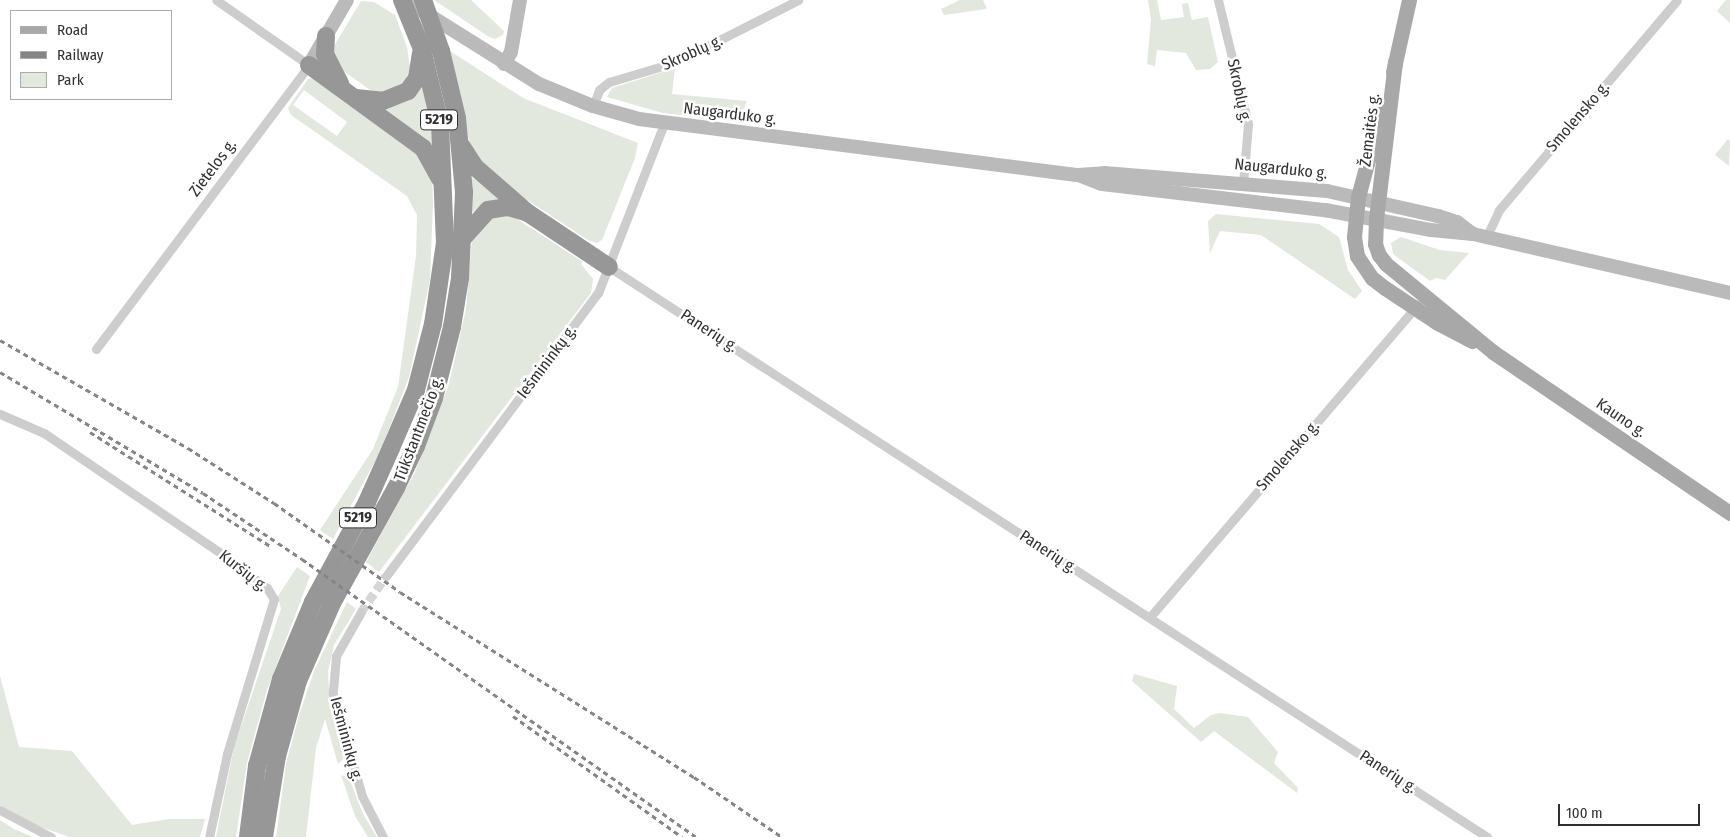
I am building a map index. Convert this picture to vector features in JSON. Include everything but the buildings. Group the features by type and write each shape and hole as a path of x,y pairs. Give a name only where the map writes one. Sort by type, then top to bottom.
{"highway":[{"name":"Tūkstantmečio g.","path":"248,837 257,766 281,679 313,602 367,502 421,374 433,324 445,243 445,194 440,124 422,49 404,0"},
{"name":"Tūkstantmečio g.","path":"264,837 277,756 302,672 336,595 396,488 434,398 452,327 462,239 464,192 460,143 442,50 424,0"},
{"path":"326,36 325,54 349,93 383,100 408,91 420,68 422,49"},
{"path":"309,65 423,148 436,168 445,194"},
{"path":"460,143 475,167 528,212 609,267"},
{"path":"462,239 488,210 508,207 528,212"}],"main road":[{"name":"Zietelos g.","path":"309,65 347,0"},
{"name":"Naugarduko g.","path":"404,0 504,64 546,87 593,106 664,124 1078,175 1104,173 1243,183 1358,197 1457,222 1479,236"},
{"path":"504,64 511,52 520,0"},
{"name":"Žemaitės g.","path":"1358,197 1395,62 1409,0"},
{"name":"Žemaitės g.","path":"1378,202 1395,62"},
{"name":"Naugarduko g.","path":"1078,175 1102,184 1356,215 1438,232 1479,236 1730,293"},
{"name":"Kauno g.","path":"1358,197 1355,247 1363,268 1415,309 1493,352 1730,512"},
{"name":"Kauno g.","path":"1378,202 1375,244 1379,255 1386,264 1425,294 1493,352"}],"street":[{"path":"216,0 309,65"},
{"name":"Skroblų g.","path":"593,106 599,90 609,82 676,62 798,0"},
{"name":"Skroblų g.","path":"1218,0 1248,124 1243,183"},
{"name":"Smolensko g.","path":"1479,236 1677,0"},
{"name":"Zietelos g.","path":"96,349 309,65"},
{"name":"Iešmininkų g.","path":"386,576 598,293 664,124"},
{"name":"Panerių g.","path":"609,267 1487,837"},
{"name":"Smolensko g.","path":"1150,617 1415,309 1425,294"},
{"name":"Kuršių g.","path":"0,414 44,433 231,560 267,588 274,598 227,754 209,837"},
{"name":"Iešmininkų g.","path":"361,612 336,656 333,694 362,796 384,837"},
{"path":"0,810 51,837"}],"green space":[{"path":"434,0 471,0 504,31 503,35 495,39 489,37"},
{"path":"960,0 983,0 987,9 944,15 941,9"},
{"path":"1148,0 1157,0 1161,20 1184,17 1182,4 1188,3 1192,20 1208,17 1218,62 1210,69 1196,70 1186,53 1157,50 1155,66 1147,64 1151,20"},
{"path":"1726,0 1730,0 1730,23 1717,11"},
{"path":"361,1 374,2 395,15 407,47 410,68 405,82 384,92 370,90 338,67 333,60 334,46"},
{"path":"450,51 523,98 638,143 635,158 602,240 597,243 588,240 488,174 471,151"},
{"path":"675,68 672,94 747,101 740,117 733,121 663,113 607,97 612,88"},
{"path":"423,77 430,112 434,148 376,105"},
{"path":"314,78 417,150 432,173 433,202 430,280 409,377 380,452 333,539 320,530 373,449 398,387 416,256 417,215 407,196 291,115 288,108 308,79","holes":["304,90 347,122 337,136 293,105"]},
{"path":"1728,139 1730,141 1729,166 1715,155"},
{"path":"467,174 509,202 483,206 471,213"},
{"path":"502,213 517,219 583,262 581,264 593,279 591,293 379,572 366,562 414,474 449,384 466,309 472,239 478,224"},
{"path":"1216,214 1319,224 1339,237 1348,270 1362,291 1355,299 1261,235 1220,231 1210,253 1208,221"},
{"path":"1401,237 1440,250 1469,253 1445,280 1436,278 1430,281 1393,254 1391,243"},
{"path":"297,567 310,576 267,690 247,763 236,837 216,837 234,747 281,609 278,596"},
{"path":"347,602 356,609 334,645 328,672 330,707 344,758 338,764 325,719 316,748 306,837 276,837 286,764 299,715 314,671"},
{"path":"1134,674 1177,686 1174,709 1194,728 1211,715 1220,713 1248,717 1278,752 1274,763 1298,788 1297,793 1214,731 1201,742 1132,681"},
{"path":"0,676 19,747 72,751 132,825 169,819 205,819 200,837 69,837 33,824 0,805"},
{"path":"341,775 349,778 363,814 377,837 368,837 355,816"},
{"path":"0,820 14,829 33,837 0,837"}],"tunnel":[{"path":"361,612 386,576"}],"railway":[{"path":"0,340 188,448 274,503 400,592 694,777 782,837"},
{"path":"0,372 203,493 302,559 696,837"},
{"path":"90,432 272,547"},
{"path":"513,716 682,837"}]}
